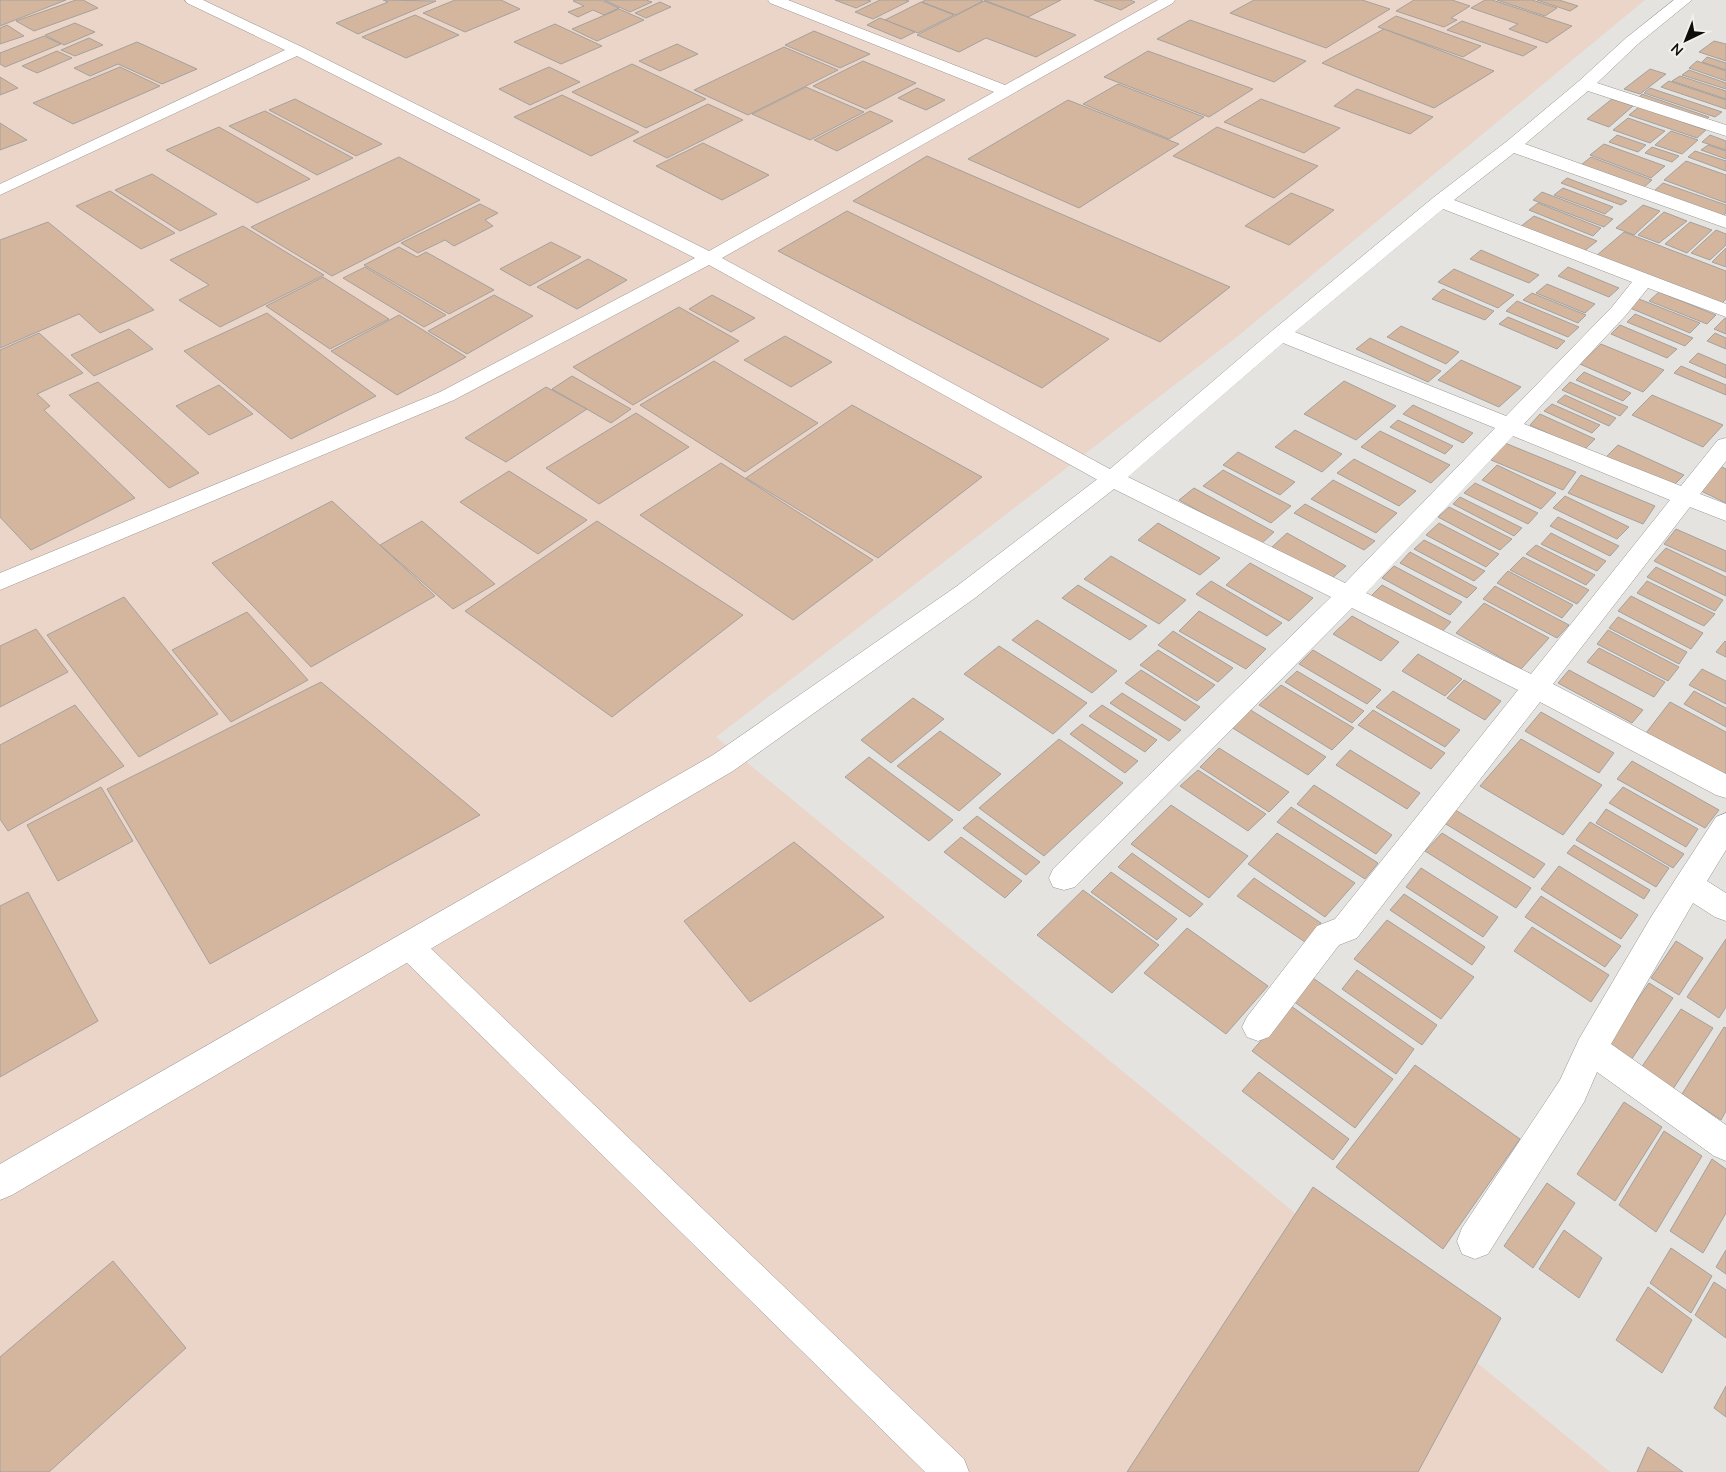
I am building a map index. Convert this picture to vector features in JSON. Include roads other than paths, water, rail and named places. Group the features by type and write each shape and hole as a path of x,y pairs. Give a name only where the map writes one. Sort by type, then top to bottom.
{"street":[{"path":"0,1183 723,763 966,592 1112,479 1280,334 1440,201 1512,146 1585,85 1632,41 1684,0"},
{"path":"1585,85 1726,130"},
{"path":"1512,146 1726,222"},
{"path":"1440,201 1726,311"},
{"path":"1064,878 1349,595 1619,311 1644,280"},
{"path":"1280,334 1510,425 1684,498 1726,513"},
{"path":"1258,1027 1328,935 1346,929 1726,445"},
{"path":"1112,479 1535,686 1726,787"},
{"path":"1475,1242 1572,1091 1591,1049 1662,926 1726,825"},
{"path":"1688,885 1726,908"},
{"path":"1591,1049 1726,1145"}],"lane":[{"path":"192,0 297,50 709,258 1112,479"},
{"path":"775,0 1006,91"},
{"path":"0,582 447,396 709,258 1168,0"},
{"path":"0,190 297,50"},
{"path":"409,946 952,1472"}]}
